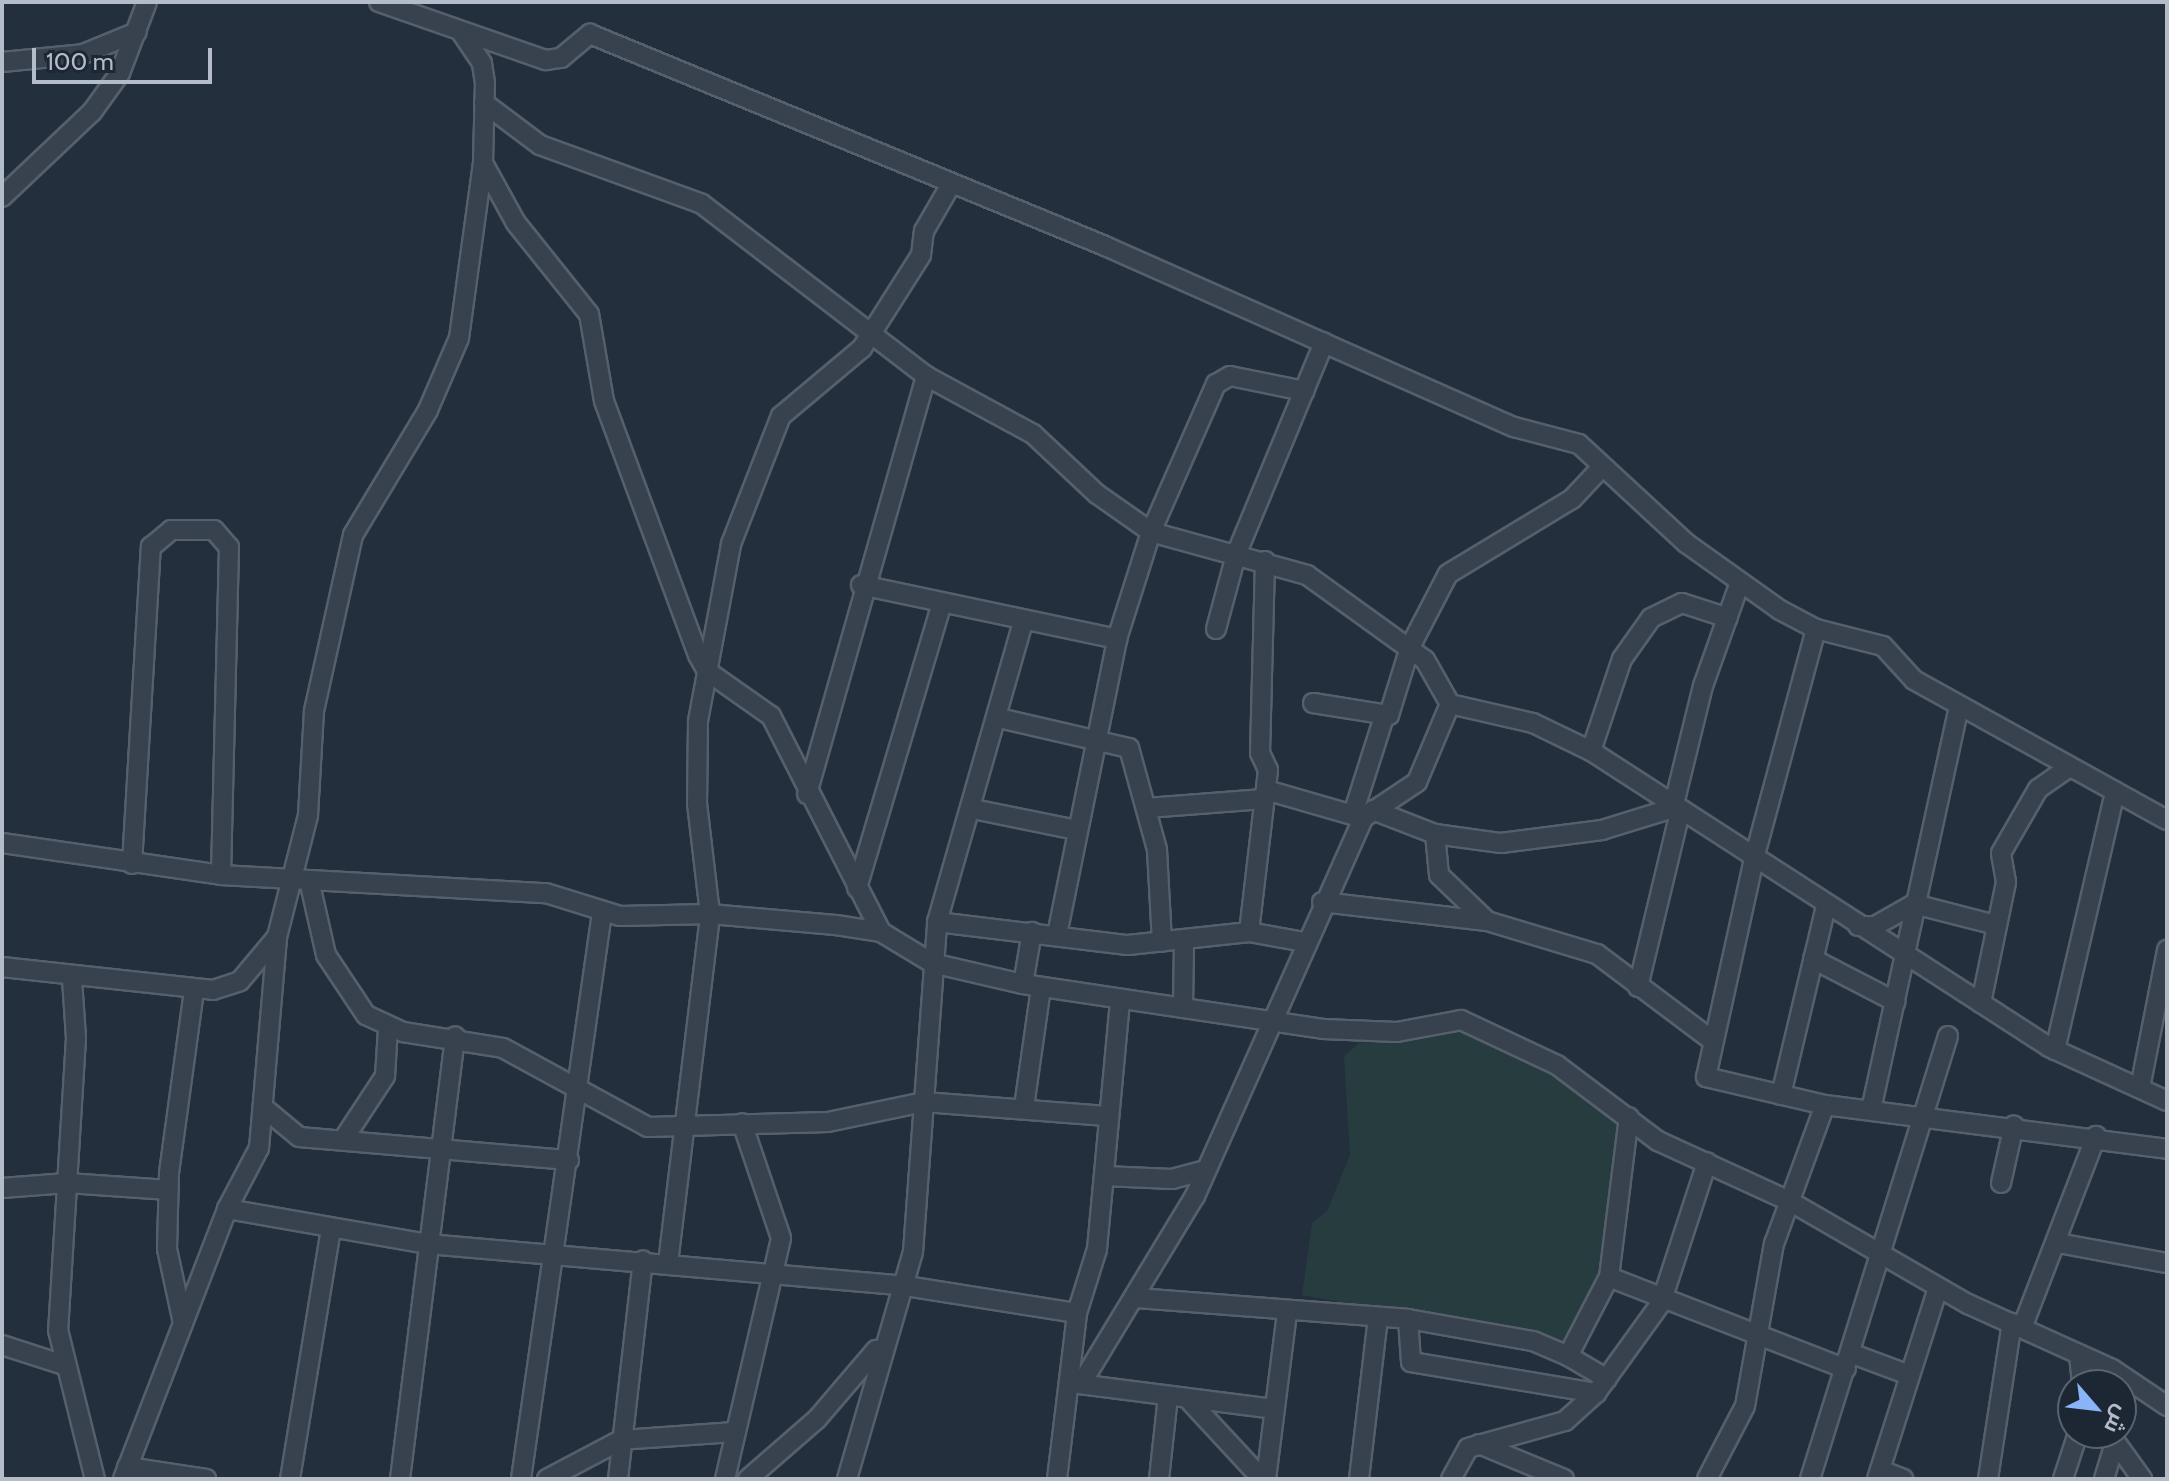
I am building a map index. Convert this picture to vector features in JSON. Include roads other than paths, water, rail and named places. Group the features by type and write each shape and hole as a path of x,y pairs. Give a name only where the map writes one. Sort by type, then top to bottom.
{"street":[{"path":"2,197 92,112 137,32 147,2"},
{"path":"379,2 546,60 561,58 590,34 1324,343 1514,427 1579,444 1602,467 1740,582 1816,629 1883,646 1914,680 2068,768 2167,820"},
{"path":"2,62 83,54 137,32"},
{"path":"2,967 72,979 194,991 240,981 277,937 301,880 314,711 353,535 428,410 459,338 483,163 484,103 482,63 462,33"},
{"path":"484,103 540,145 681,191 926,376 1033,434 1097,494 1151,532 1307,575 1410,647 1450,704 1533,723 1591,751 1677,810 2055,1050 2167,1101"},
{"path":"483,163 516,223 589,314 604,401 707,671 771,716 807,794 881,932"},
{"path":"668,1263 688,1128 710,914 696,755 707,671 731,544 770,436 802,394 862,348 869,330 921,255 924,231 950,186"},
{"path":"1216,629 1236,555 1324,343"},
{"path":"807,794 861,585 926,376"},
{"path":"1057,935 1092,740 1117,639 1151,532 1221,378 1304,391"},
{"path":"1313,703 1384,717 1392,712 1410,647 1448,574 1572,499 1602,467"},
{"path":"132,864 151,547 171,530 214,530 229,547 221,875"},
{"path":"1249,932 1265,794 1260,753 1265,561"},
{"path":"1638,987 1677,810 1740,582"},
{"path":"861,585 1023,622 1117,639"},
{"path":"857,888 942,603"},
{"path":"1591,751 1622,659 1651,618 1682,603 1728,618"},
{"path":"847,1479 882,1341 906,1286 937,922 973,809 1023,622"},
{"path":"1816,629 1754,859 1706,1077 1713,1084 1825,1105 2014,1125 2167,1149"},
{"path":"1363,814 1417,782 1450,704"},
{"path":"1871,1110 1959,706"},
{"path":"1075,1384 1137,1298 1206,1170 1278,1017 1304,942 1363,814 1384,717"},
{"path":"999,718 1129,748 1157,850 1162,942"},
{"path":"1981,1003 2006,882 2001,853 2038,789 2068,768"},
{"path":"2055,1050 2115,792"},
{"path":"1147,808 1265,794 1363,814 1435,834 1501,843 1602,830 1677,810"},
{"path":"973,809 1076,830"},
{"path":"1435,834 1439,875 1487,921"},
{"path":"2,843 221,875 546,893 602,913 710,914 881,932 932,963 1032,986 1120,1003 1278,1017 1364,1033 1461,1020 1557,1065 1658,1141 1791,1202 1883,1253 1938,1288 2079,1355 2167,1406"},
{"path":"301,880 314,923 345,992 388,1028 455,1036 503,1048 648,1127 828,1122 924,1102 1024,1107 1106,1116"},
{"path":"1322,902 1487,921 1597,954 1713,1041"},
{"path":"1858,926 1875,926 1914,904 1996,925"},
{"path":"1781,1095 1826,906"},
{"path":"521,1479 602,913"},
{"path":"937,922 1162,942 1184,942 1249,932 1304,942"},
{"path":"1024,1107 1032,986 1032,932"},
{"path":"206,1479 125,1473 227,1209 251,1175 264,1108 277,937"},
{"path":"1183,1008 1184,942"},
{"path":"2140,1088 2161,1002 2167,950"},
{"path":"1813,959 1896,1002"},
{"path":"72,979 76,1038 58,1330 64,1365 91,1442 95,1479"},
{"path":"183,1323 167,1249 169,1190 194,991"},
{"path":"1057,1479 1075,1384 1077,1313 1097,1249 1106,1116 1120,1003"},
{"path":"343,1140 385,1076 388,1028"},
{"path":"400,1479 428,1244 444,1148 455,1036"},
{"path":"1810,1479 1883,1253 1948,1036"},
{"path":"1707,1479 1745,1406 1774,1244 1825,1105"},
{"path":"264,1108 299,1137 569,1160"},
{"path":"1568,1356 1609,1277 1629,1117"},
{"path":"725,1479 769,1273 781,1238 742,1123"},
{"path":"2001,1183 2014,1125"},
{"path":"1988,1479 2017,1326 2058,1243 2096,1136"},
{"path":"1451,1479 1459,1456 1479,1444 1565,1421 1601,1386 1661,1303 1707,1162"},
{"path":"1104,1176 1172,1179 1206,1170"},
{"path":"2,1188 67,1183 169,1190"},
{"path":"227,1209 428,1244 556,1251 906,1286 1077,1313"},
{"path":"290,1479 331,1229"},
{"path":"2058,1243 2167,1263"},
{"path":"618,1479 643,1260"},
{"path":"1609,1277 1661,1303 1848,1361 1909,1375"},
{"path":"1903,1479 1879,1475 1938,1288"},
{"path":"1137,1298 1287,1313 1408,1319 1533,1341 1568,1356 1601,1386"},
{"path":"1264,1479 1287,1313"},
{"path":"1359,1479 1378,1317"},
{"path":"1408,1319 1411,1362 1601,1386"},
{"path":"748,1479 817,1419 882,1341"},
{"path":"2,1345 64,1365"},
{"path":"2079,1355 2080,1369"},
{"path":"1075,1384 1274,1409"},
{"path":"1159,1479 1178,1397"},
{"path":"1178,1397 1264,1479"},
{"path":"547,1479 621,1440 736,1432"},
{"path":"1479,1444 1564,1479"},
{"path":"2063,1479 2073,1449"},
{"path":"2104,1479 2110,1449"},
{"path":"2121,1449 2142,1479"}]}
